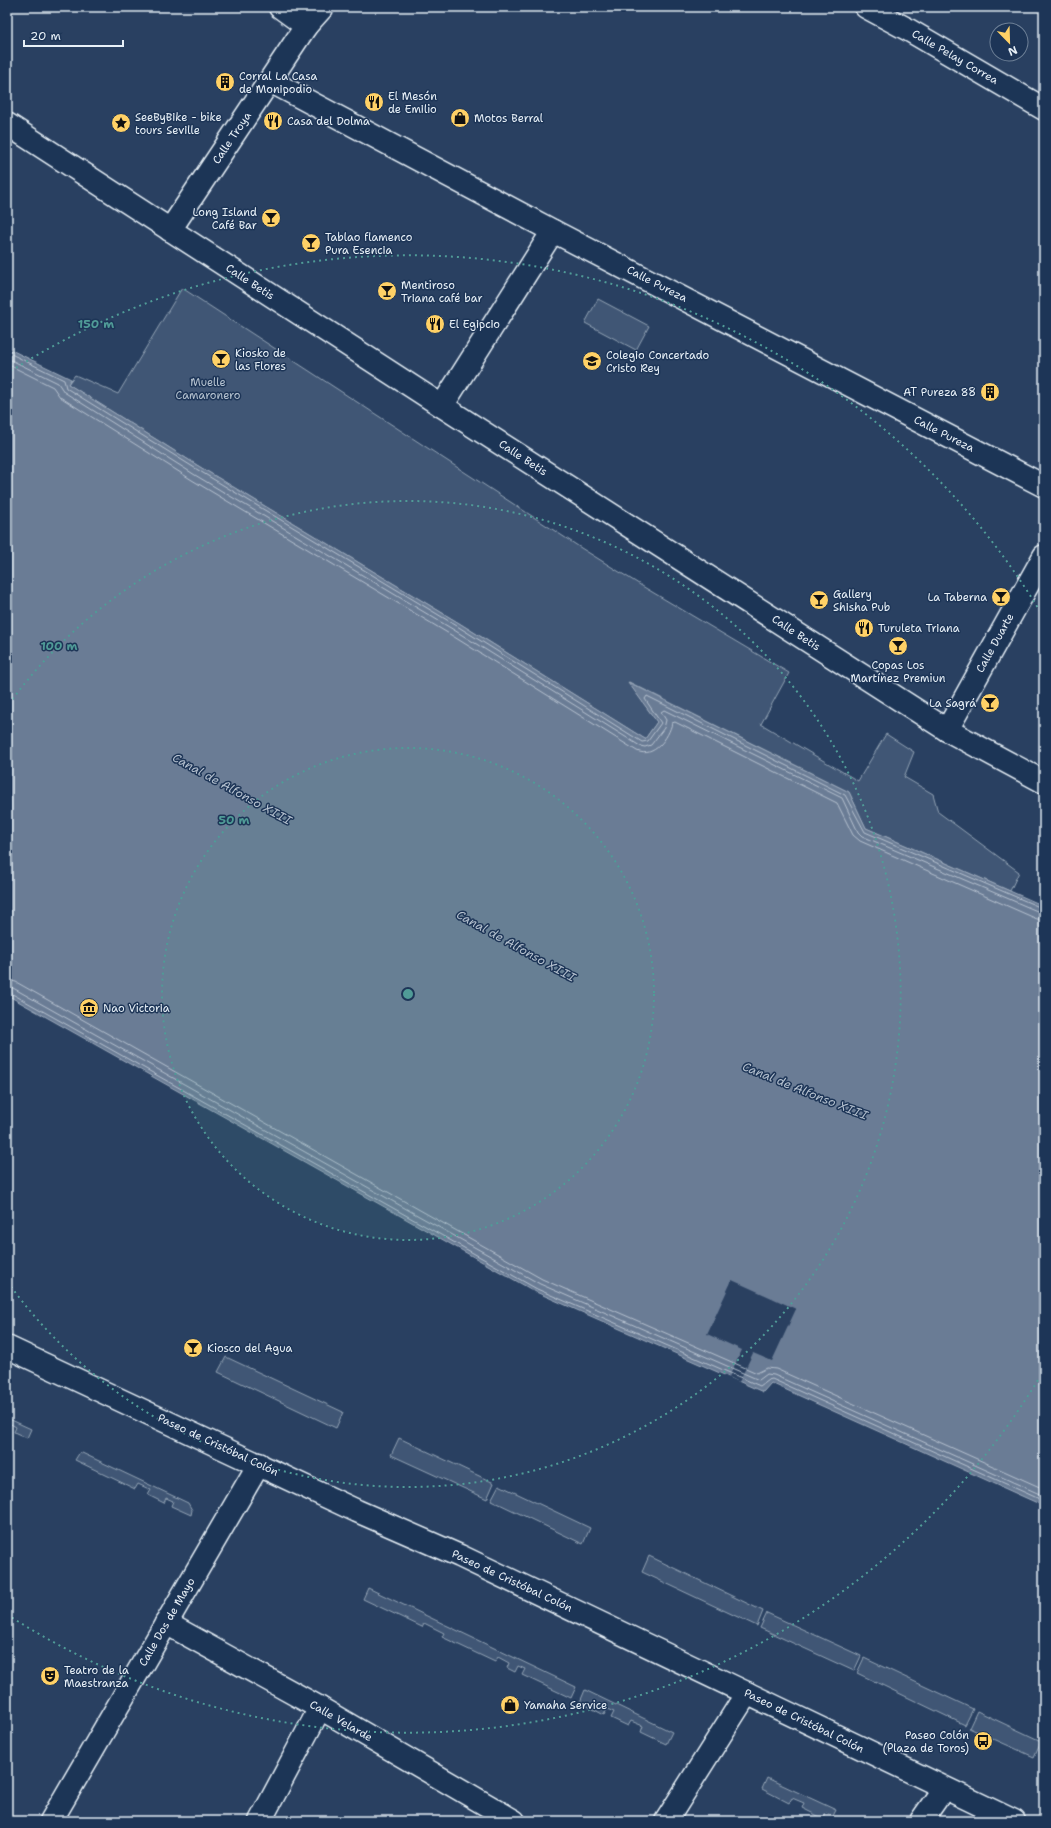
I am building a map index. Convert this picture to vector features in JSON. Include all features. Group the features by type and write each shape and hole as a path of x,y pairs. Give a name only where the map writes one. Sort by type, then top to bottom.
{"street":[{"path":"280,7 306,26"},
{"name":"Calle Troya","path":"170,230 306,26 323,7"},
{"name":"Calle Pelay Correa","path":"866,7 907,28 1044,109"},
{"name":"Calle Pureza","path":"270,81 553,231 1042,480"},
{"name":"Calle Betis","path":"7,124 442,406 947,730 1044,782"},
{"path":"442,406 553,231"},
{"name":"Calle Duarte","path":"947,730 1044,556"},
{"name":"Paseo de Cristóbal Colón","path":"7,1347 357,1511 460,1556 1014,1821"},
{"name":"Calle Dos de Mayo","path":"51,1821 258,1464"},
{"name":"Calle Velarde","path":"166,1623 320,1708 514,1821"},
{"path":"666,1821 747,1693"},
{"path":"260,1821 320,1708"},
{"path":"921,1821 944,1788"}],"green space":[{"name":"Muelle Camaronero","path":"182,288 581,548 789,673 761,724 858,781 886,734 914,752 904,777 933,794 938,812 1019,872 1010,891 866,828 849,792 629,682 657,722 645,739 459,623 200,467 68,384 75,375 118,394"},
{"path":"598,299 649,326 636,350 585,323"},
{"path":"226,1357 343,1412 336,1428 218,1372"},
{"path":"7,1418 31,1429 27,1438 14,1432 16,1427 7,1422"},
{"path":"399,1438 494,1483 487,1499 391,1455"},
{"path":"80,1452 188,1503 192,1510 191,1515 171,1506 173,1501 166,1498 164,1503 148,1495 151,1490 138,1484 135,1489 75,1460"},
{"path":"499,1485 590,1528 583,1544 491,1500"},
{"path":"649,1556 763,1611 757,1626 642,1572"},
{"path":"368,1588 576,1687 571,1698 522,1675 525,1669 518,1666 515,1672 507,1668 509,1663 498,1657 495,1662 442,1637 444,1633 424,1623 422,1627 363,1599"},
{"path":"767,1613 861,1656 854,1671 760,1628"},
{"path":"864,1658 973,1709 965,1725 857,1673"},
{"path":"585,1690 672,1732 666,1744 641,1732 643,1726 631,1721 628,1726 611,1718 614,1712 607,1709 604,1715 580,1702"},
{"path":"977,1711 1041,1741 1034,1757 969,1728"},
{"path":"767,1778 836,1810 833,1816 826,1813 824,1819 802,1808 804,1803 792,1798 789,1803 762,1789"}],"water":[{"name":"Canal de Alfonso XIII","path":"7,348 71,379 68,384 200,467 459,623 645,739 657,722 628,682 849,792 866,828 1044,906 1044,1506 771,1383 763,1392 536,1292 7,995"}],"pier":[{"path":"732,1280 796,1309 772,1361 753,1353 739,1382 729,1377 742,1350 707,1334"}],"place":[{"name":"Corral La Casa de Monipodio","path":"225,82"},
{"name":"El Mesón de Emilio","path":"374,102"},
{"name":"Motos Berral","path":"460,118"},
{"name":"Casa del Dolma","path":"273,121"},
{"name":"SeeByBike - bike tours Seville","path":"121,123"},
{"name":"Long Island Café Bar","path":"271,218"},
{"name":"Tablao flamenco Pura Esencia","path":"311,243"},
{"name":"Mentiroso Triana café bar","path":"387,291"},
{"name":"El Egipcio","path":"435,324"},
{"name":"Kiosko de las Flores","path":"221,359"},
{"name":"Colegio Concertado Cristo Rey","path":"592,361"},
{"name":"AT Pureza 88","path":"990,392"},
{"name":"La Taberna","path":"1001,597"},
{"name":"Gallery Shisha Pub","path":"819,600"},
{"name":"Turuleta Triana","path":"864,628"},
{"name":"Copas Los Martínez Premiun","path":"898,646"},
{"name":"La Sagrá","path":"990,703"},
{"name":"Nao Victoria","path":"89,1008"},
{"name":"Kiosco del Agua","path":"193,1348"},
{"name":"Teatro de la Maestranza","path":"50,1676"},
{"name":"Yamaha Service","path":"510,1705"},
{"name":"Paseo Colón (Plaza de Toros)","path":"983,1741"}]}
